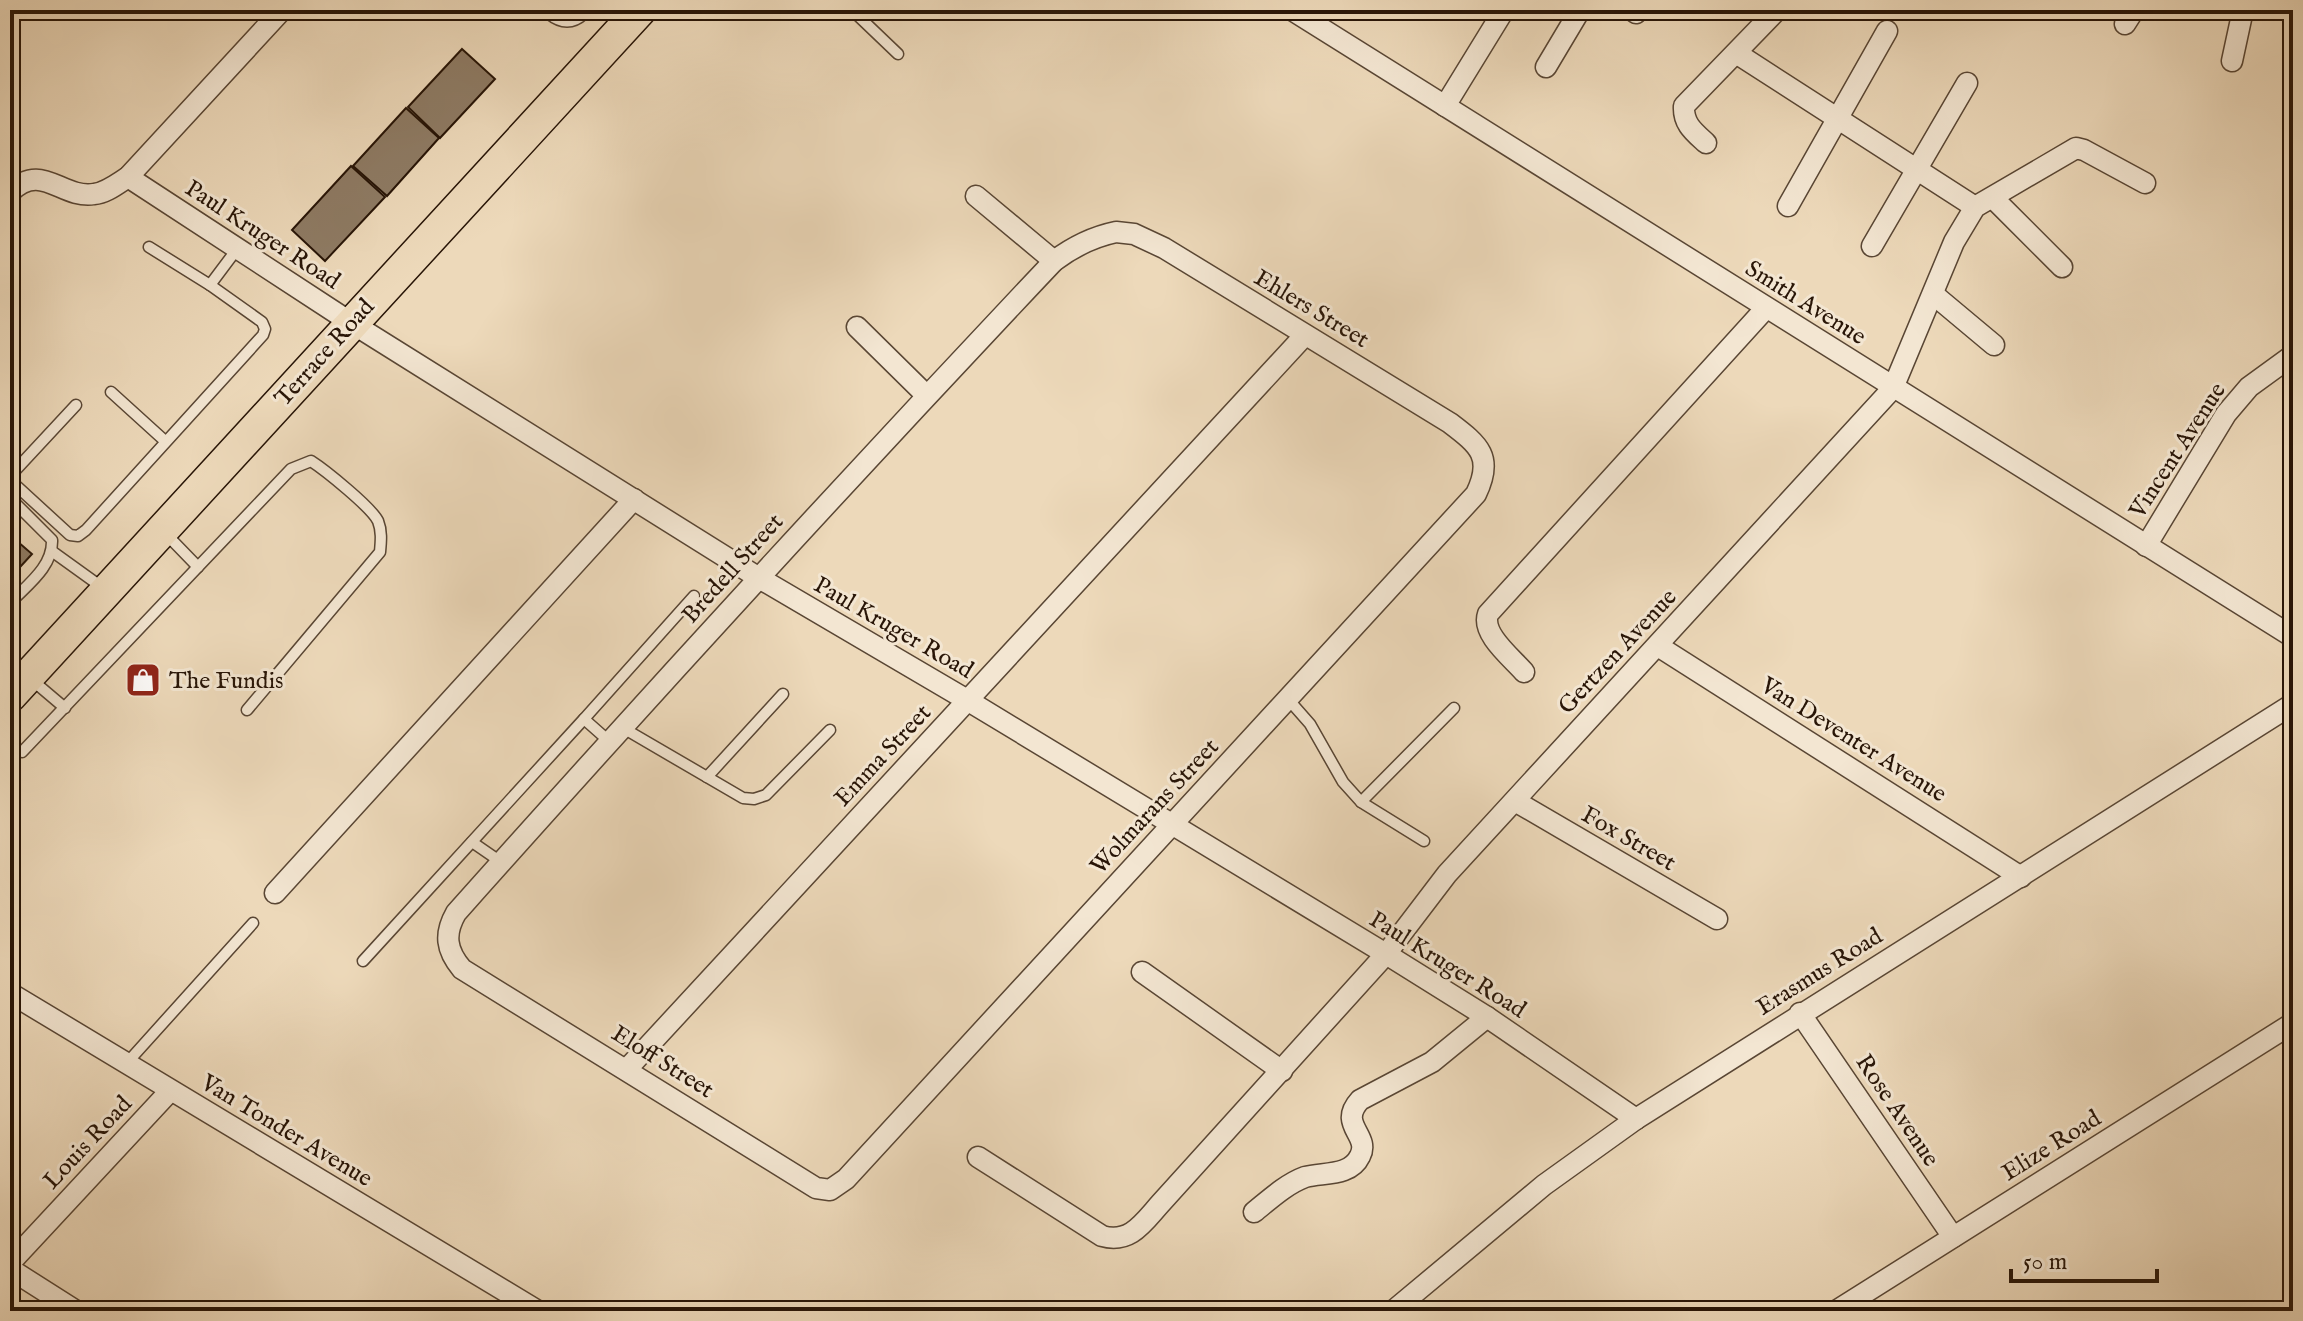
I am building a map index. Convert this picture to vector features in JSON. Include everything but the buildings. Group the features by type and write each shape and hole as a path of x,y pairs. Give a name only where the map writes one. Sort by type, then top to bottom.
{"main road":[{"name":"Terrace Road","path":"19,686 350,322 640,10"}],"street":[{"path":"10,192 23,182 35,179 75,192 95,194 128,177 282,10"},
{"path":"552,10 559,16 567,17 581,10"},
{"name":"Smith Avenue","path":"1292,10 2293,637"},
{"path":"1445,106 1504,10"},
{"path":"1706,143 1688,126 1684,106 1777,10"},
{"path":"2232,61 2243,10"},
{"path":"1546,67 1570,14"},
{"path":"1788,206 1887,31"},
{"path":"1736,53 1918,169 1984,202 2062,267"},
{"path":"1872,246 1967,83"},
{"path":"1984,202 2076,148 2145,183"},
{"name":"Paul Kruger Road","path":"128,177 350,322 759,578 967,700 1487,1017 1636,1119"},
{"path":"976,196 1054,261"},
{"name":"Gertzen Avenue","path":"978,1157 1102,1236 1116,1240 1142,1224 1386,954 1447,874 1893,388 1960,227 1984,202"},
{"name":"Ehlers Street","path":"1094,237 1116,232 1134,234 1164,248 1450,423 1478,447 1485,461"},
{"name":"Bredell Street","path":"454,960 448,949 447,934 451,922 501,862 926,395 1054,261 1071,248 1094,237"},
{"path":"1933,294 1994,345"},
{"path":"1524,672 1489,631 1486,622 1488,614 1766,308"},
{"path":"857,327 926,395"},
{"name":"Emma Street","path":"627,1069 1305,335"},
{"name":"Vincent Avenue","path":"2146,546 2226,414 2249,387 2293,355"},
{"name":"Wolmarans Street","path":"846,1179 1476,494 1484,478 1485,461"},
{"path":"275,893 634,499"},
{"name":"Van Deventer Avenue","path":"1658,646 2021,877"},
{"name":"Erasmus Road","path":"1393,1311 1544,1185 1636,1119 2293,704"},
{"name":"Fox Street","path":"1515,801 1717,919"},
{"name":"Eloff Street","path":"454,960 462,969 816,1188 830,1190 846,1179"},
{"path":"1142,972 1282,1071"},
{"name":"Van Tonder Avenue","path":"10,993 538,1311"},
{"name":"Rose Avenue","path":"1800,1013 1953,1237"},
{"path":"1254,1212 1293,1182 1350,1167 1360,1158 1362,1150 1351,1113 1360,1100 1432,1062 1487,1017"},
{"name":"Elize Road","path":"1836,1311 2293,1023"},
{"name":"Louis Road","path":"10,1266 170,1091"},
{"path":"10,1266 76,1311"}],"lane":[{"path":"852,10 898,54"},
{"path":"76,405 10,478 70,535 78,536 263,335 265,329 262,322 254,315 149,247"},
{"path":"210,285 237,249"},
{"path":"111,392 165,441"},
{"path":"22,752 291,469 311,461 377,518 382,535 380,552 247,710"},
{"path":"10,498 52,540 53,552 47,564 10,603"},
{"path":"161,530 198,567"},
{"path":"53,552 106,590"},
{"path":"363,961 694,596"},
{"path":"19,686 65,708"},
{"path":"707,777 783,694"},
{"path":"1288,699 1310,724 1343,782 1361,802 1424,841"},
{"path":"1361,802 1454,708"},
{"path":"584,719 707,777 743,798 754,799 766,795 830,730"},
{"path":"472,842 501,862"},
{"path":"126,1064 253,923"}],"place":[{"name":"The Fundis","path":"143,680"}]}
